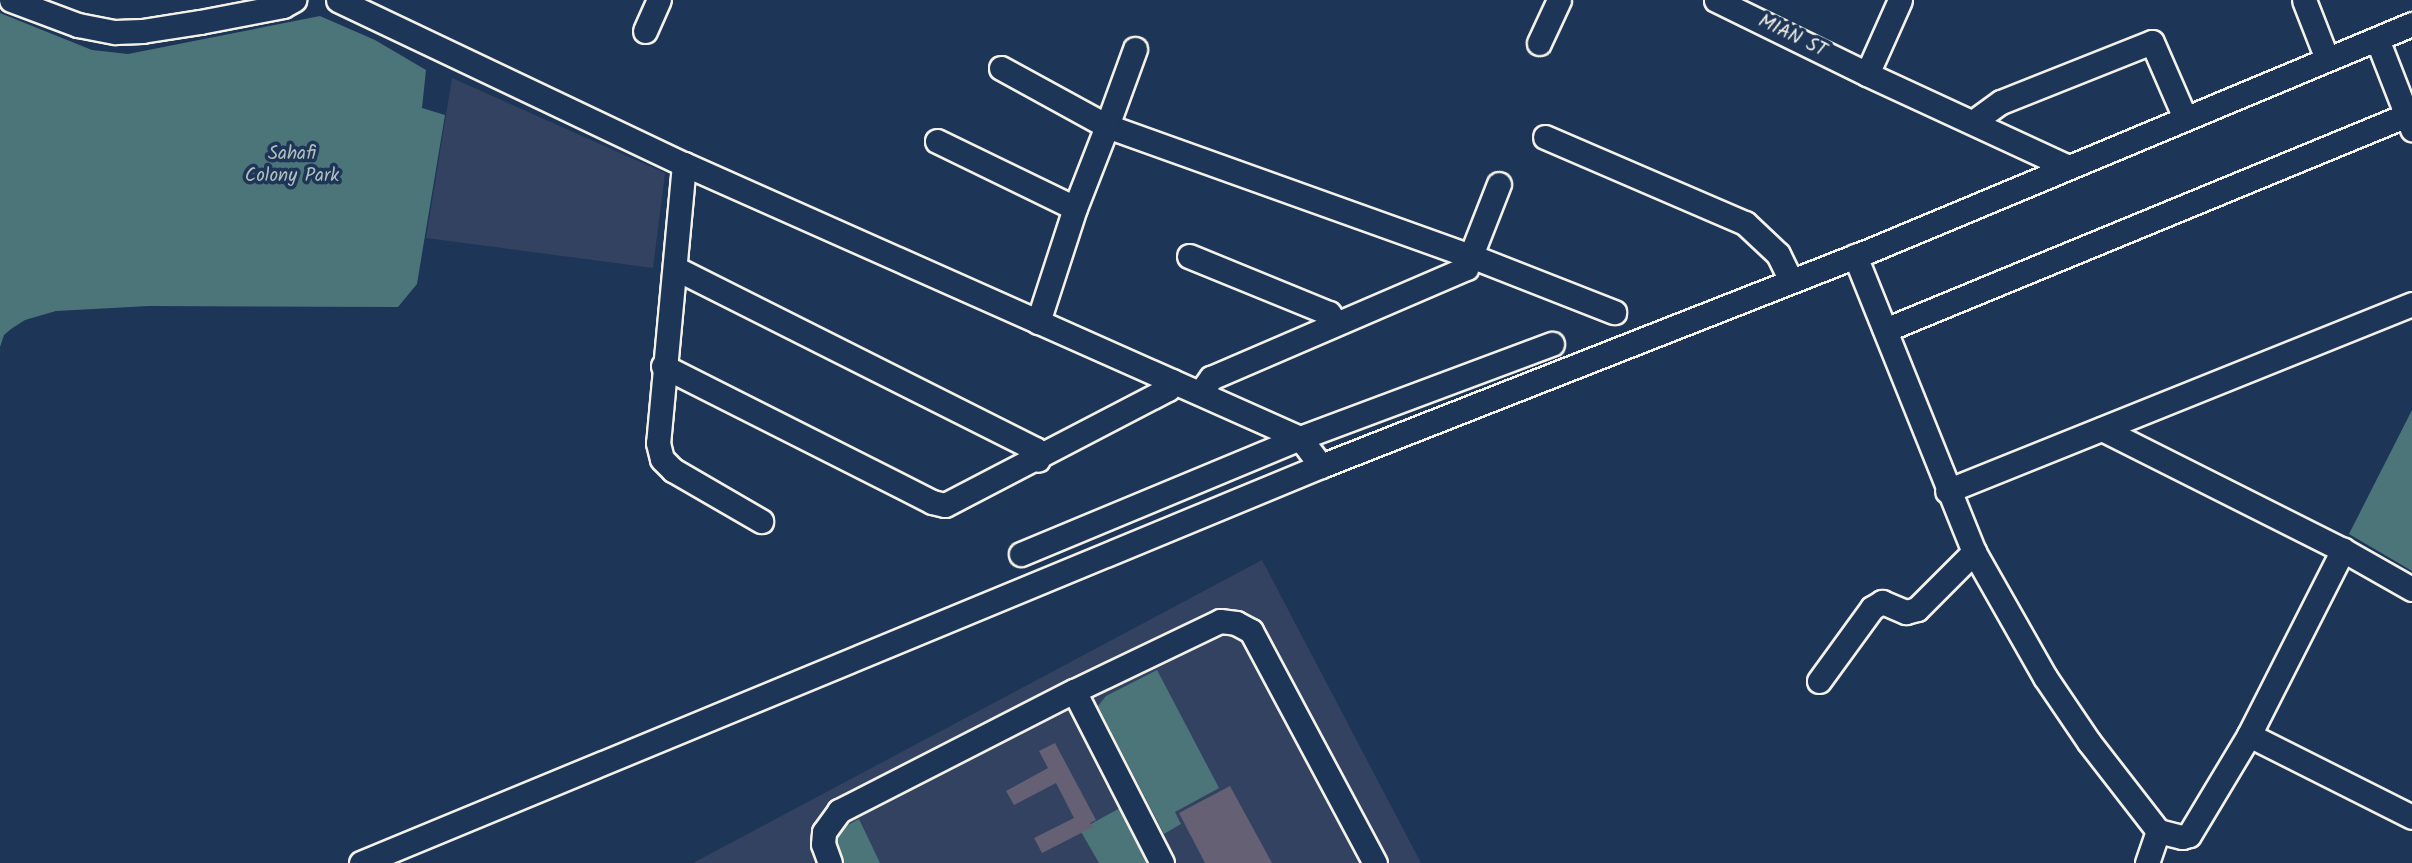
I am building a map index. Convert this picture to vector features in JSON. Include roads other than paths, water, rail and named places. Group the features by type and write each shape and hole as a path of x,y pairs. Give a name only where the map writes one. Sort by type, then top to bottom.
{"street":[{"path":"11,0 78,25 115,32 200,23 283,6 294,0"},
{"path":"338,0 684,164 1300,438 1321,467"},
{"path":"645,32 659,0"},
{"path":"1539,43 1559,0"},
{"name":"MIAN ST","path":"1716,0 1867,74 2068,167"},
{"path":"1867,74 1900,0"},
{"path":"2304,0 2328,59"},
{"path":"360,863 1321,467 1854,256 2412,24"},
{"path":"1885,330 2409,122 2377,39"},
{"path":"1973,122 2001,102 2152,42 2185,118"},
{"path":"1038,322 1075,208 1135,49"},
{"path":"1001,68 1107,126 1471,256 1614,312"},
{"path":"1545,137 1745,223 1778,254 1791,281"},
{"path":"937,141 1075,208"},
{"path":"684,164 663,366 658,443 662,459 673,470 761,521"},
{"path":"1200,393 1211,378 1466,268 1499,184"},
{"path":"1189,256 1329,313 1336,323"},
{"path":"1854,256 1947,491 1974,552 2045,677 2089,742 2158,831 2182,837 2189,835 2249,735 2343,550"},
{"path":"675,268 1035,449 1038,460"},
{"path":"1947,491 2412,304"},
{"path":"1021,554 1300,438 1552,344"},
{"path":"663,366 938,504 954,503 1038,460 1168,389 1172,381"},
{"path":"2102,429 2343,550 2412,589"},
{"path":"1819,681 1872,608 1882,602 1906,612 1917,609 1974,552"},
{"path":"830,863 823,844 824,832 839,811 1074,691 1220,621 1236,623 1251,631 1375,863"},
{"path":"1074,691 1161,863"},
{"path":"2249,735 2412,817"},
{"path":"2147,863 2158,831"}],"park label":[{"name":"Sahafi Colony Park","path":"292,166"}]}
